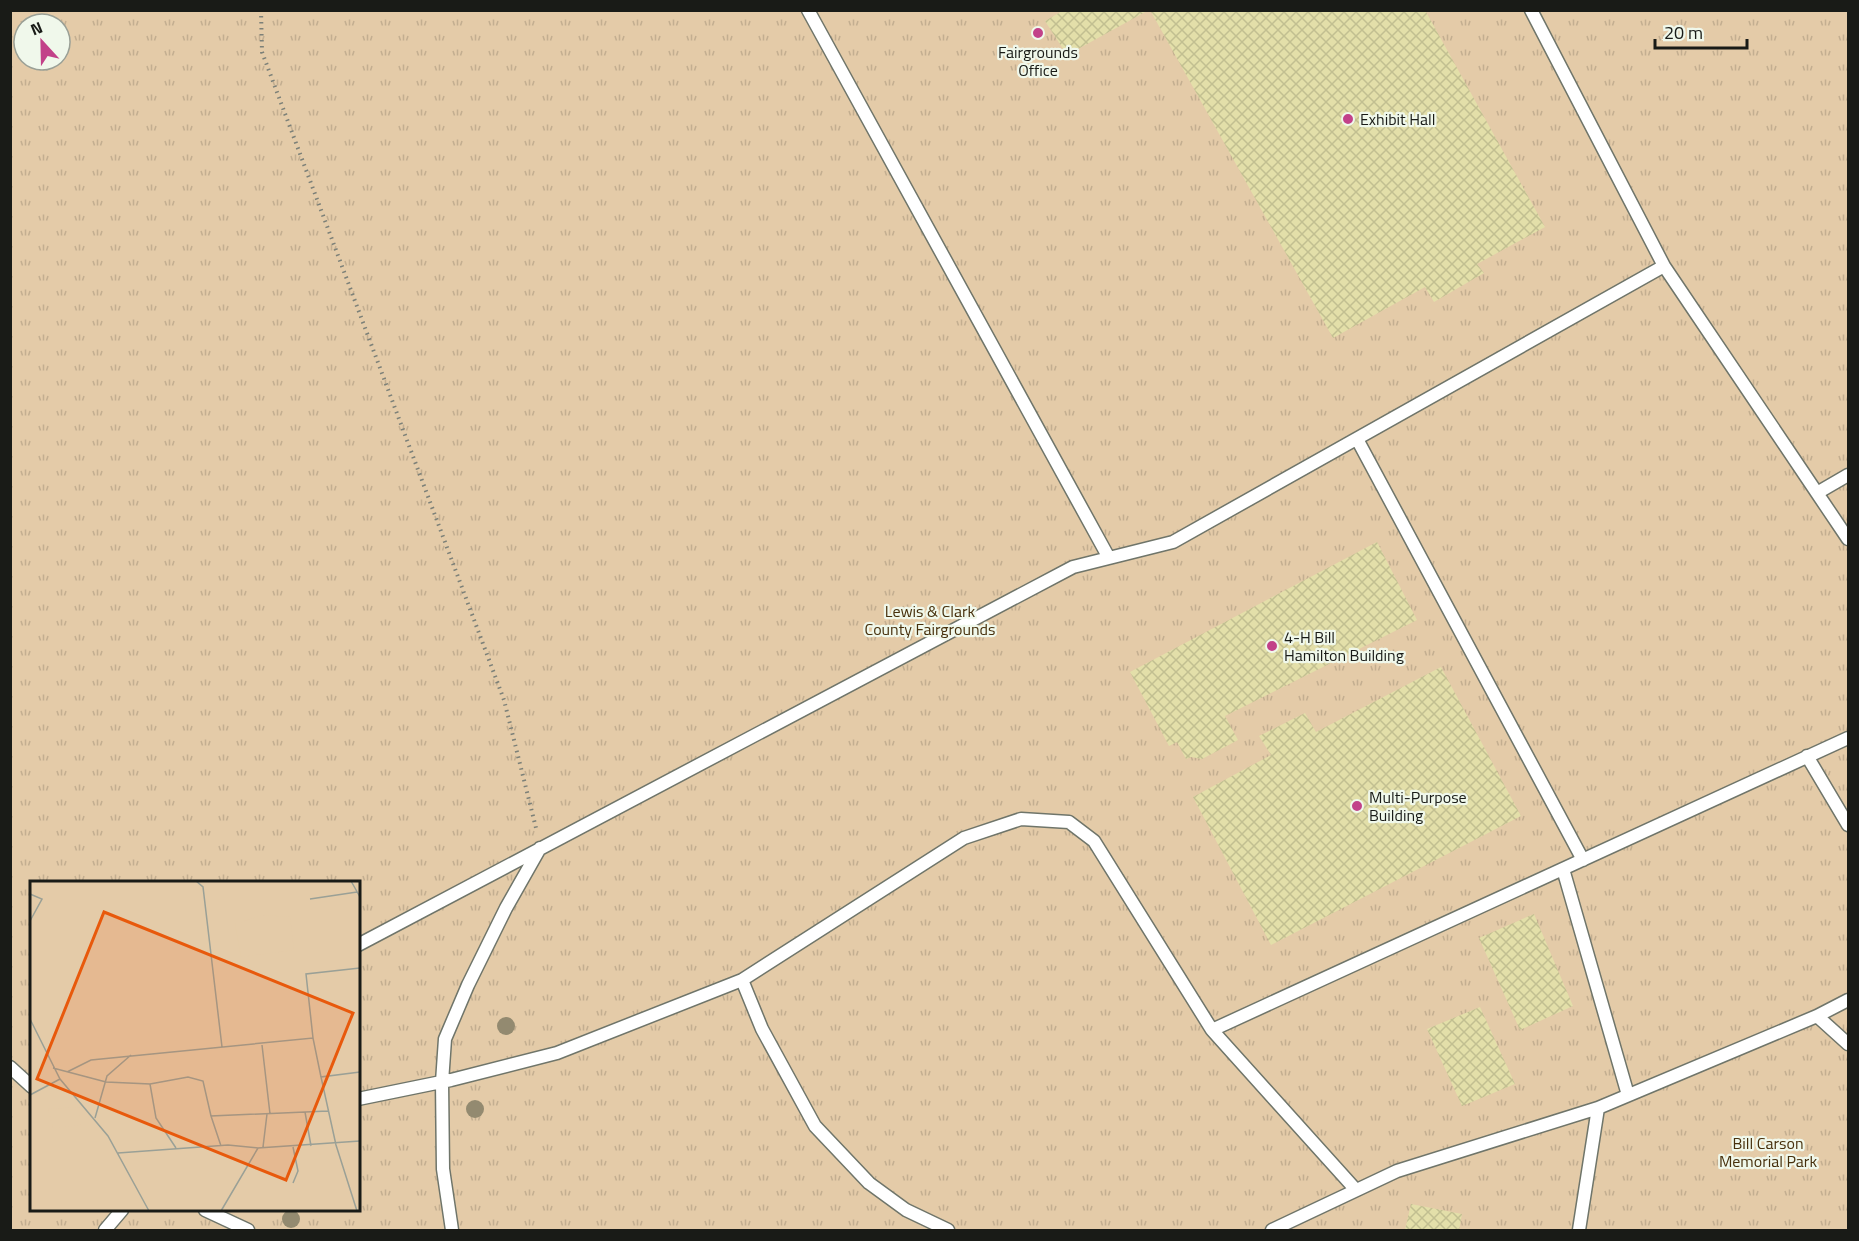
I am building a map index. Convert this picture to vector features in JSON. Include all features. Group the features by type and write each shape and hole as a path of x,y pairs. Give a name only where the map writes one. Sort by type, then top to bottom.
{"lane":[{"path":"808,10 1109,558"},
{"path":"1531,10 1664,266 1848,540"},
{"path":"360,944 1073,567 1173,542 1664,266"},
{"path":"1357,439 1583,860"},
{"path":"1817,493 1848,476"},
{"path":"1212,1030 1848,738"},
{"path":"1808,756 1848,825"},
{"path":"360,1099 442,1082 557,1053 742,980 964,838 1021,819 1069,822 1094,841 1212,1030 1356,1190"},
{"path":"452,1230 443,1169 442,1082 445,1039 468,985 506,908 541,847"},
{"path":"1563,869 1628,1095"},
{"path":"742,980 762,1029 815,1126 868,1183 906,1210 948,1230"},
{"path":"1272,1230 1397,1171 1598,1108 1817,1016 1848,1000"},
{"path":"1817,1016 1848,1044"},
{"path":"10,1067 30,1085"},
{"path":"1579,1230 1598,1108"},
{"path":"105,1230 120,1211"},
{"path":"209,1211 248,1230"}],"path":[{"path":"261,10 262,52 504,700 541,847"}],"green space":[{"name":"Lewis & Clark County Fairgrounds","path":"10,11 1848,11 1848,1230 11,1230"}],"building":[{"path":"1064,10 1149,10 1067,55 1045,21"},
{"name":"Exhibit Hall","path":"1150,10 1425,10 1545,227 1477,264 1484,273 1434,302 1425,287 1333,338"},
{"name":"4-H Bill Hamilton Building","path":"1377,542 1417,620 1225,716 1238,740 1202,759 1191,757 1186,759 1177,742 1169,746 1130,672"},
{"name":"Multi-Purpose Building","path":"1441,667 1521,816 1271,945 1193,797 1271,755 1259,736 1305,713 1316,732"},
{"path":"1534,914 1573,1006 1520,1030 1479,938"},
{"path":"1480,1007 1515,1084 1462,1106 1427,1029"},
{"path":"1411,1204 1462,1214 1459,1230 1405,1230"}],"place":[{"name":"Fairgrounds Office","path":"1038,33"},
{"name":"Exhibit Hall","path":"1348,119"},
{"name":"4-H Bill Hamilton Building","path":"1272,646"},
{"name":"Multi-Purpose Building","path":"1357,806"}],"park label":[{"name":"Bill Carson Memorial Park","path":"1768,1152"}]}
